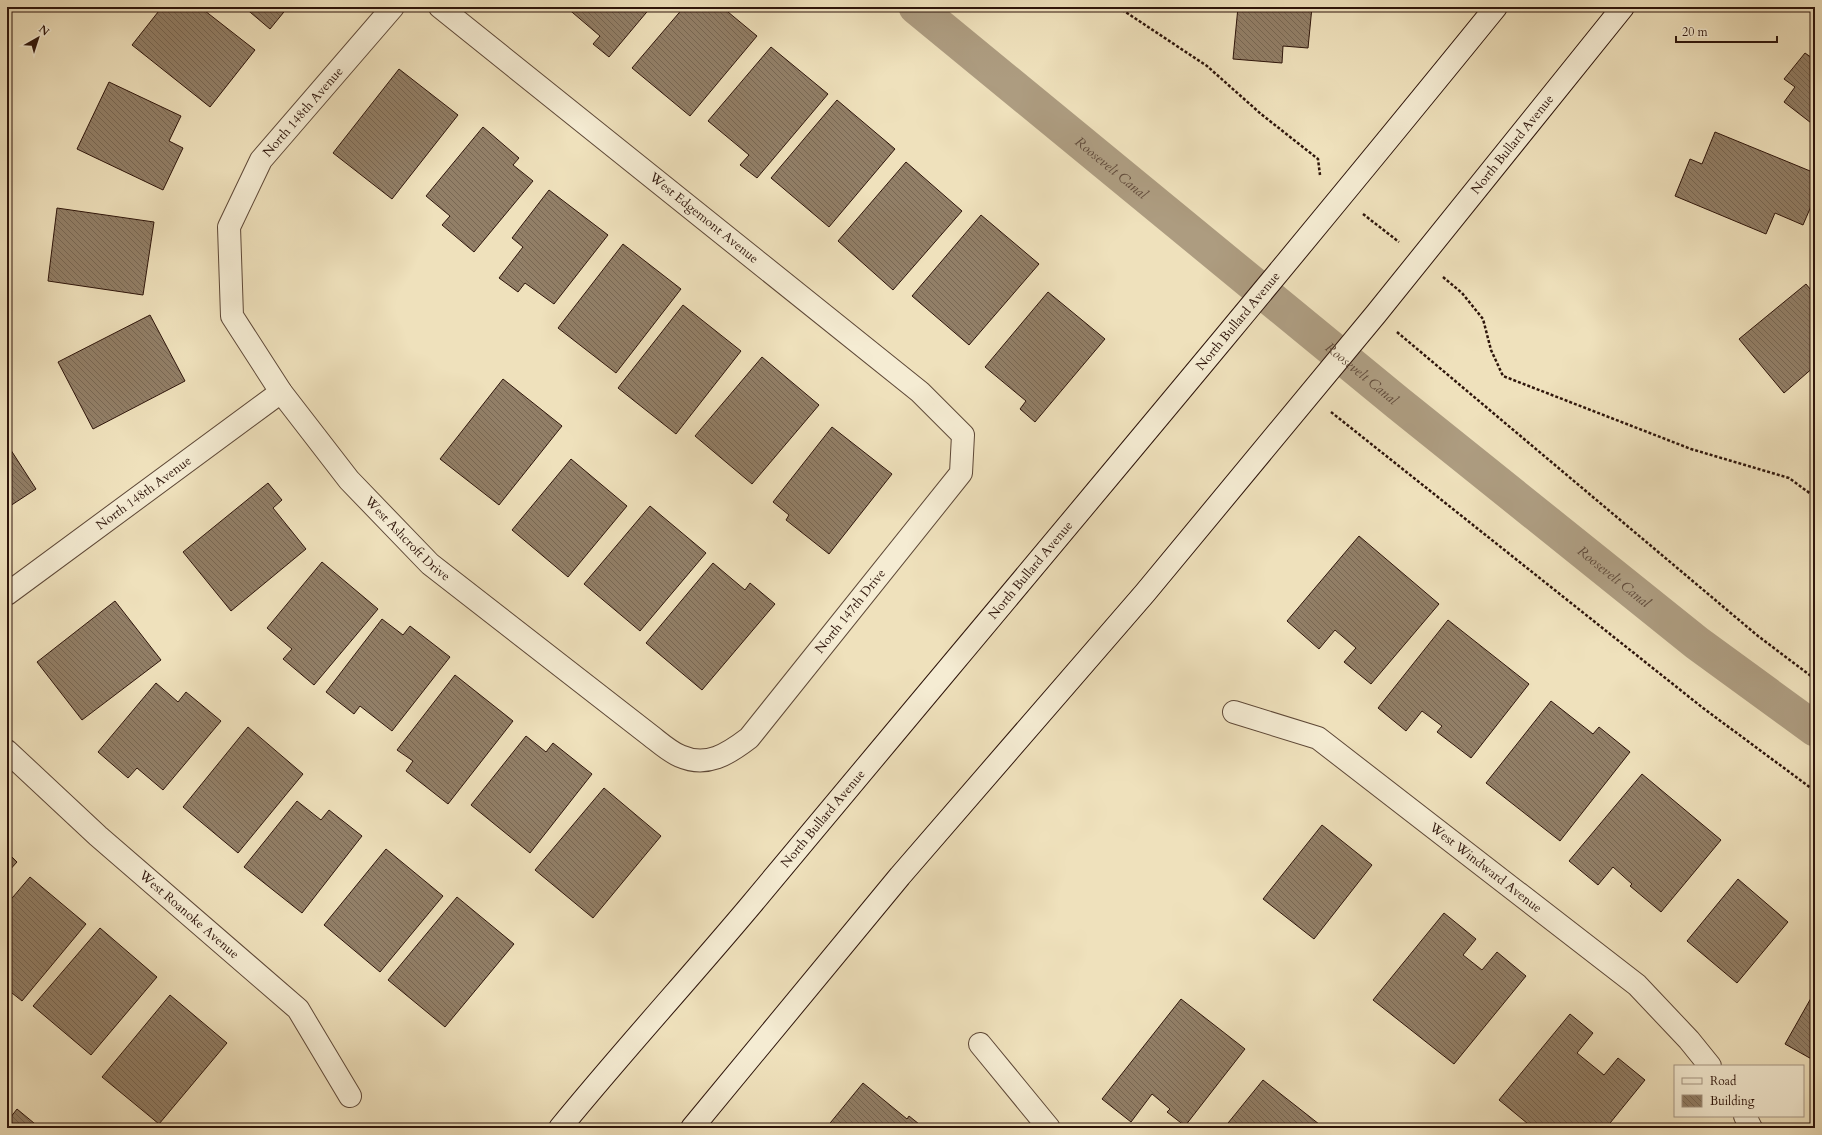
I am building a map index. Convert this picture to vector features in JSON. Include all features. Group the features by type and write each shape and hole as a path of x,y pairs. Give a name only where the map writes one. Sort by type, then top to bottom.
{"street":[{"name":"North 148th Avenue","path":"229,227 262,160 393,7"},
{"name":"West Edgemont Avenue","path":"440,7 920,392 963,435"},
{"name":"North Bullard Avenue","path":"560,1128 618,1058 737,921 1342,197 1496,7"},
{"name":"North Bullard Avenue","path":"692,1128 900,876 1145,593 1324,377 1622,7"},
{"name":"West Ashcroft Drive","path":"229,227 232,316 281,392 349,480 430,564 651,736 680,756 704,762"},
{"name":"North 148th Avenue","path":"7,594 281,392"},
{"name":"North 147th Drive","path":"704,762 729,753 749,738 961,473 963,435"},
{"name":"West Windward Avenue","path":"1234,712 1318,738 1637,985 1689,1040 1709,1065"},
{"name":"West Roanoke Avenue","path":"7,751 98,836 298,1009 350,1096"},
{"path":"980,1044 1049,1128"},
{"path":"1746,1117 1751,1128"}],"path":[{"path":"1118,7 1207,66 1261,114 1318,159 1321,179 1462,293 1483,320 1491,350 1503,376 1691,449 1789,478 1815,497"},
{"path":"1372,318 1758,636 1815,679"},
{"path":"1309,394 1703,708 1815,791"}],"building":[{"path":"162,7 200,7 255,50 210,107 132,45"},
{"path":"244,7 288,7 270,29"},
{"path":"566,7 651,7 609,57 593,44 600,36"},
{"path":"684,7 722,7 757,36 690,116 632,68"},
{"path":"1238,7 1312,7 1308,48 1283,46 1282,63 1233,59"},
{"path":"771,47 828,94 757,178 740,165 749,155 708,121"},
{"path":"1805,53 1815,60 1815,126 1784,102 1795,87 1784,79"},
{"path":"399,69 458,115 392,199 333,153"},
{"path":"109,82 181,116 169,141 183,148 163,190 77,149"},
{"path":"837,100 895,149 829,227 771,178"},
{"path":"483,127 519,158 513,165 533,181 474,252 442,225 450,216 426,196"},
{"path":"1715,132 1815,173 1815,197 1803,225 1775,213 1766,234 1675,196 1690,159 1702,164"},
{"path":"906,162 962,211 893,290 838,241"},
{"path":"549,190 608,235 554,304 525,283 518,292 499,278 523,247 512,238"},
{"path":"57,208 154,222 143,295 48,281"},
{"path":"981,215 1039,264 969,345 912,296"},
{"path":"623,244 681,289 616,373 558,328"},
{"path":"1806,284 1815,295 1815,366 1784,393 1739,339"},
{"path":"1048,292 1105,339 1035,422 1020,409 1026,401 985,367"},
{"path":"683,305 741,351 676,434 618,388"},
{"path":"150,315 185,381 93,429 58,362"},
{"path":"762,357 819,405 752,484 695,436"},
{"path":"503,379 562,426 499,505 440,459"},
{"path":"832,427 892,474 829,554 786,520 789,515 773,502"},
{"path":"7,444 36,489 7,508"},
{"path":"571,459 627,506 568,577 512,530"},
{"path":"268,483 282,500 273,508 306,549 231,611 183,552"},
{"path":"650,506 706,553 640,631 584,584"},
{"path":"1359,536 1439,604 1371,684 1344,662 1356,648 1335,630 1319,649 1287,621"},
{"path":"322,562 378,609 314,685 283,659 292,649 267,628"},
{"path":"713,563 745,590 750,583 775,604 702,690 646,643"},
{"path":"115,601 161,660 82,720 37,662"},
{"path":"382,619 403,635 410,626 450,657 392,731 360,706 354,714 326,692"},
{"path":"1448,620 1529,684 1471,758 1437,732 1442,726 1422,711 1406,731 1378,708"},
{"path":"455,675 513,721 448,804 406,771 413,761 397,750"},
{"path":"156,683 178,702 186,692 221,721 163,790 137,768 128,778 98,752"},
{"path":"1551,701 1593,734 1599,727 1630,752 1560,841 1486,783"},
{"path":"248,727 303,774 238,853 183,807"},
{"path":"526,736 546,752 553,743 592,774 530,853 471,805"},
{"path":"1642,774 1721,840 1661,912 1630,886 1632,884 1613,867 1598,885 1569,861"},
{"path":"604,788 661,836 593,918 535,870"},
{"path":"297,801 321,820 329,810 362,836 302,913 244,867"},
{"path":"1322,825 1372,865 1314,939 1263,899"},
{"path":"386,849 443,896 380,972 324,925"},
{"path":"7,852 17,862 7,873"},
{"path":"30,877 86,924 22,1001 7,989 7,904"},
{"path":"1738,879 1788,922 1737,983 1687,941"},
{"path":"457,897 514,944 445,1027 388,980"},
{"path":"1444,913 1476,939 1463,955 1482,970 1497,952 1526,976 1454,1064 1373,1000"},
{"path":"100,928 157,977 91,1055 33,1006"},
{"path":"1815,991 1815,1061 1785,1044"},
{"path":"170,995 227,1043 159,1124 102,1077"},
{"path":"1181,999 1245,1049 1185,1126 1167,1112 1170,1109 1152,1094 1131,1122 1102,1099"},
{"path":"1570,1014 1593,1033 1577,1053 1604,1075 1618,1058 1645,1080 1606,1128 1533,1128 1499,1100"},
{"path":"1263,1080 1324,1128 1224,1128"},
{"path":"863,1083 907,1119 909,1116 924,1128 826,1128"},
{"path":"17,1109 40,1128 7,1128 7,1122"}],"waterway":[{"name":"Roosevelt Canal","path":"916,7 1398,403 1697,643 1815,729"}]}
